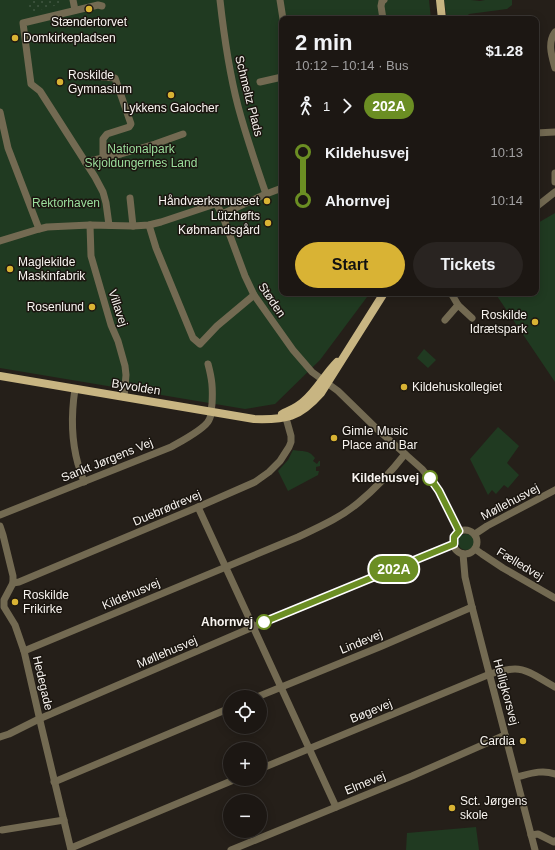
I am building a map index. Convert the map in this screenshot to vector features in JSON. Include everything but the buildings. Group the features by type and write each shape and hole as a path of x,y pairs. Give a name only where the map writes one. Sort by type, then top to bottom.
{"main road":[{"path":"440,0 442,16"},
{"path":"325,382 348,350 382,296"},
{"name":"Byvolden","path":"0,376 254,419 286,418 302,411 313,403 325,382"},
{"name":"Byvolden","path":"268,419 281,415 295,408 305,401 325,382"}],"street":[{"path":"73,0 75,10"},
{"name":"Schmeltz Plads","path":"220,0 227,56 238,106 266,194"},
{"path":"280,0 283,16"},
{"path":"383,16 381,6 382,1 384,0"},
{"path":"102,6 98,5 75,10 24,23 31,84 40,91 95,177 106,203 109,225"},
{"path":"555,32 550,43 555,68"},
{"path":"103,77 115,78 131,124 129,127 107,134 104,139 103,157"},
{"path":"260,82 279,78"},
{"path":"0,112 8,148 38,229"},
{"path":"539,133 555,132"},
{"path":"85,162 121,154 183,134"},
{"path":"555,173 555,182"},
{"path":"222,214 279,189"},
{"path":"539,205 555,192"},
{"path":"130,198 133,226"},
{"name":"Støden","path":"149,225 215,204 218,205 245,276 254,295 293,350 312,372 325,382"},
{"name":"Villavej","path":"90,225 91,256 111,325 118,341 125,366 126,375 124,397"},
{"path":"0,241 47,227 149,225 156,248 193,338 200,344 218,326 254,295"},
{"path":"453,296 458,305 472,318"},
{"path":"445,320 458,305"},
{"path":"208,364 213,386 211,412"},
{"path":"325,382 338,391 430,479 439,491 459,531"},
{"path":"75,389 72,411 73,439 78,464 84,482"},
{"name":"Sankt Jørgens Vej","path":"0,515 171,447 199,430 209,421 211,412"},
{"name":"Duebrødrevej","path":"13,583 19,582 198,508 251,484 269,472 280,461 289,447 291,436 286,418"},
{"name":"Kildehusvej","path":"24,651 298,537 325,524 349,510 372,491 405,454"},
{"name":"Møllehusvej","path":"475,534 487,526 555,490"},
{"path":"198,508 336,807"},
{"path":"0,526 4,535 13,576 13,583"},
{"path":"468,530 475,534 478,541 476,548 470,553 463,554 457,550 454,544 454,537 459,531 468,530"},
{"name":"Møllehusvej","path":"0,737 253,627 454,544"},
{"name":"Fælledvej","path":"476,548 503,568 555,598"},
{"name":"Helligkorsvej","path":"463,554 465,577 472,607 535,850"},
{"name":"Hedegade","path":"13,583 2,600 6,611 15,625 24,651 71,849"},
{"name":"Lindevej","path":"267,693 382,646 472,607"},
{"name":"Bøgevej","path":"267,766 490,674 514,669 521,670 529,672 555,687"},
{"path":"54,782 223,711"},
{"name":"Elmevej","path":"232,850 412,776 505,735"},
{"path":"516,777 543,772 555,774"},
{"path":"71,849 223,785"},
{"path":"2,830 64,820"},
{"path":"531,835 538,834 554,842 555,841"}],"green space":[{"name":"Nationalpark Skjoldungernes Land","path":"0,0 429,0 431,16 279,16 279,296 368,296 320,360 275,404 245,409 0,368"},
{"path":"27,0 64,0 65,3 28,13"},
{"path":"444,0 512,0 512,5 507,9 469,14 468,16 447,16"},
{"name":"Roskilde Idrætspark","path":"555,213 555,382 497,296 539,296 539,222"},
{"path":"424,349 436,360 428,368 417,358"},
{"path":"498,427 519,446 507,463 519,475 508,488 504,485 496,494 492,490 488,495 470,459"},
{"path":"293,450 310,453 315,458 313,461 317,464 320,461 320,466 316,467 316,471 319,471 318,475 288,491 278,471 288,460"},
{"path":"466,534 472,536 474,542 472,548 466,550 460,548 458,542 460,536"},
{"path":"476,827 479,850 406,850 407,833"}],"bus line":[{"name":"202A","path":"264,622 454,544 454,537 459,531 439,491 430,478"}],"place":[{"name":"Stændertorvet","path":"89,9"},
{"name":"Domkirkepladsen","path":"15,38"},
{"name":"Roskilde Gymnasium","path":"60,82"},
{"name":"Lykkens Galocher","path":"171,95"},
{"name":"Håndværksmuseet","path":"267,201"},
{"name":"Lützhøfts Købmandsgård","path":"268,223"},
{"name":"Maglekilde Maskinfabrik","path":"10,269"},
{"name":"Rosenlund","path":"92,307"},
{"name":"Roskilde Idrætspark","path":"535,322"},
{"name":"Kildehuskollegiet","path":"404,387"},
{"name":"Gimle Music Place and Bar","path":"334,438"},
{"name":"Kildehusvej","path":"430,478"},
{"name":"Roskilde Frikirke","path":"15,602"},
{"name":"Ahornvej","path":"264,622"},
{"name":"Cardia","path":"523,741"},
{"name":"Sct. Jørgens skole","path":"452,808"}],"park label":[{"name":"Rektorhaven","path":"66,203"}]}
